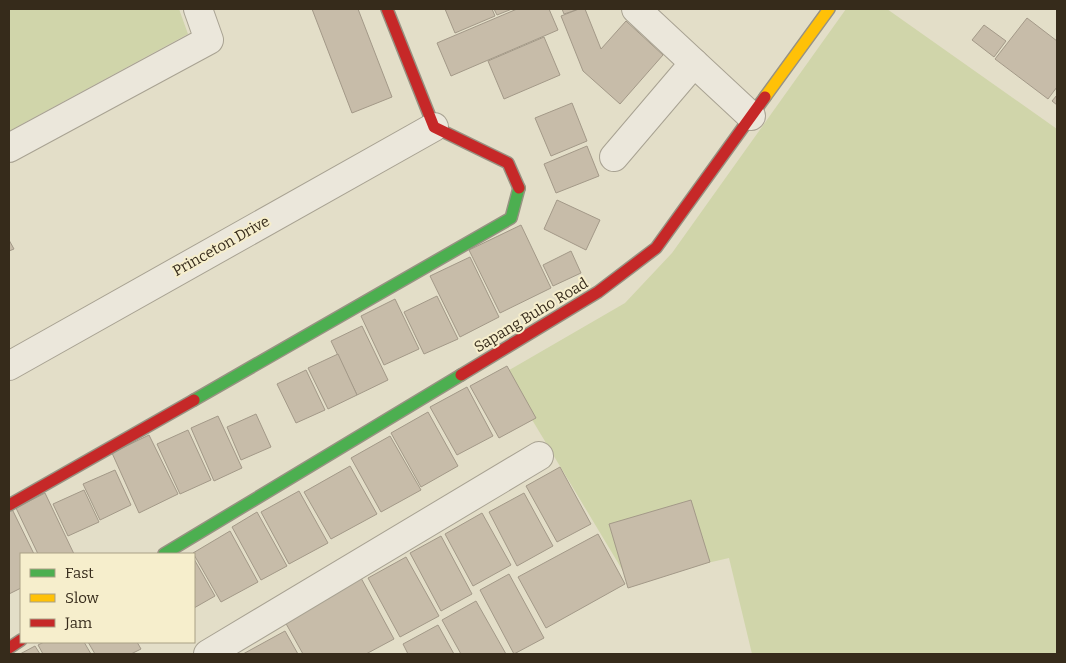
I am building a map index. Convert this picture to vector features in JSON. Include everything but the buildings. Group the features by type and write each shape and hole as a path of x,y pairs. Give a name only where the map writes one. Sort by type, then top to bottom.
{"street":[{"path":"9,148 209,40 198,9"},
{"path":"9,505 510,218 520,190 508,163 434,127 387,9"},
{"path":"636,9 751,116"},
{"name":"Sapang Buho Road","path":"166,553 598,292 656,248 829,9"},
{"path":"614,157 694,63"},
{"name":"Princeton Drive","path":"9,366 434,127"},
{"path":"208,654 539,456"},
{"path":"9,648 20,641"}],"green space":[{"path":"9,9 179,9 188,34 9,131"},
{"path":"846,9 887,9 1057,129 1057,654 752,654 729,558 629,581 504,373 625,303 672,253"}],"traffic: fast":[{"path":"194,400 511,218 519,188"},
{"path":"166,553 461,375"}],"traffic: slow":[{"path":"765,97 829,9"}],"traffic: jam":[{"path":"387,9 434,127 508,163 519,188"},
{"path":"461,375 598,292 656,248 765,97"},
{"path":"9,505 194,400"},
{"path":"9,648 20,641"}]}
